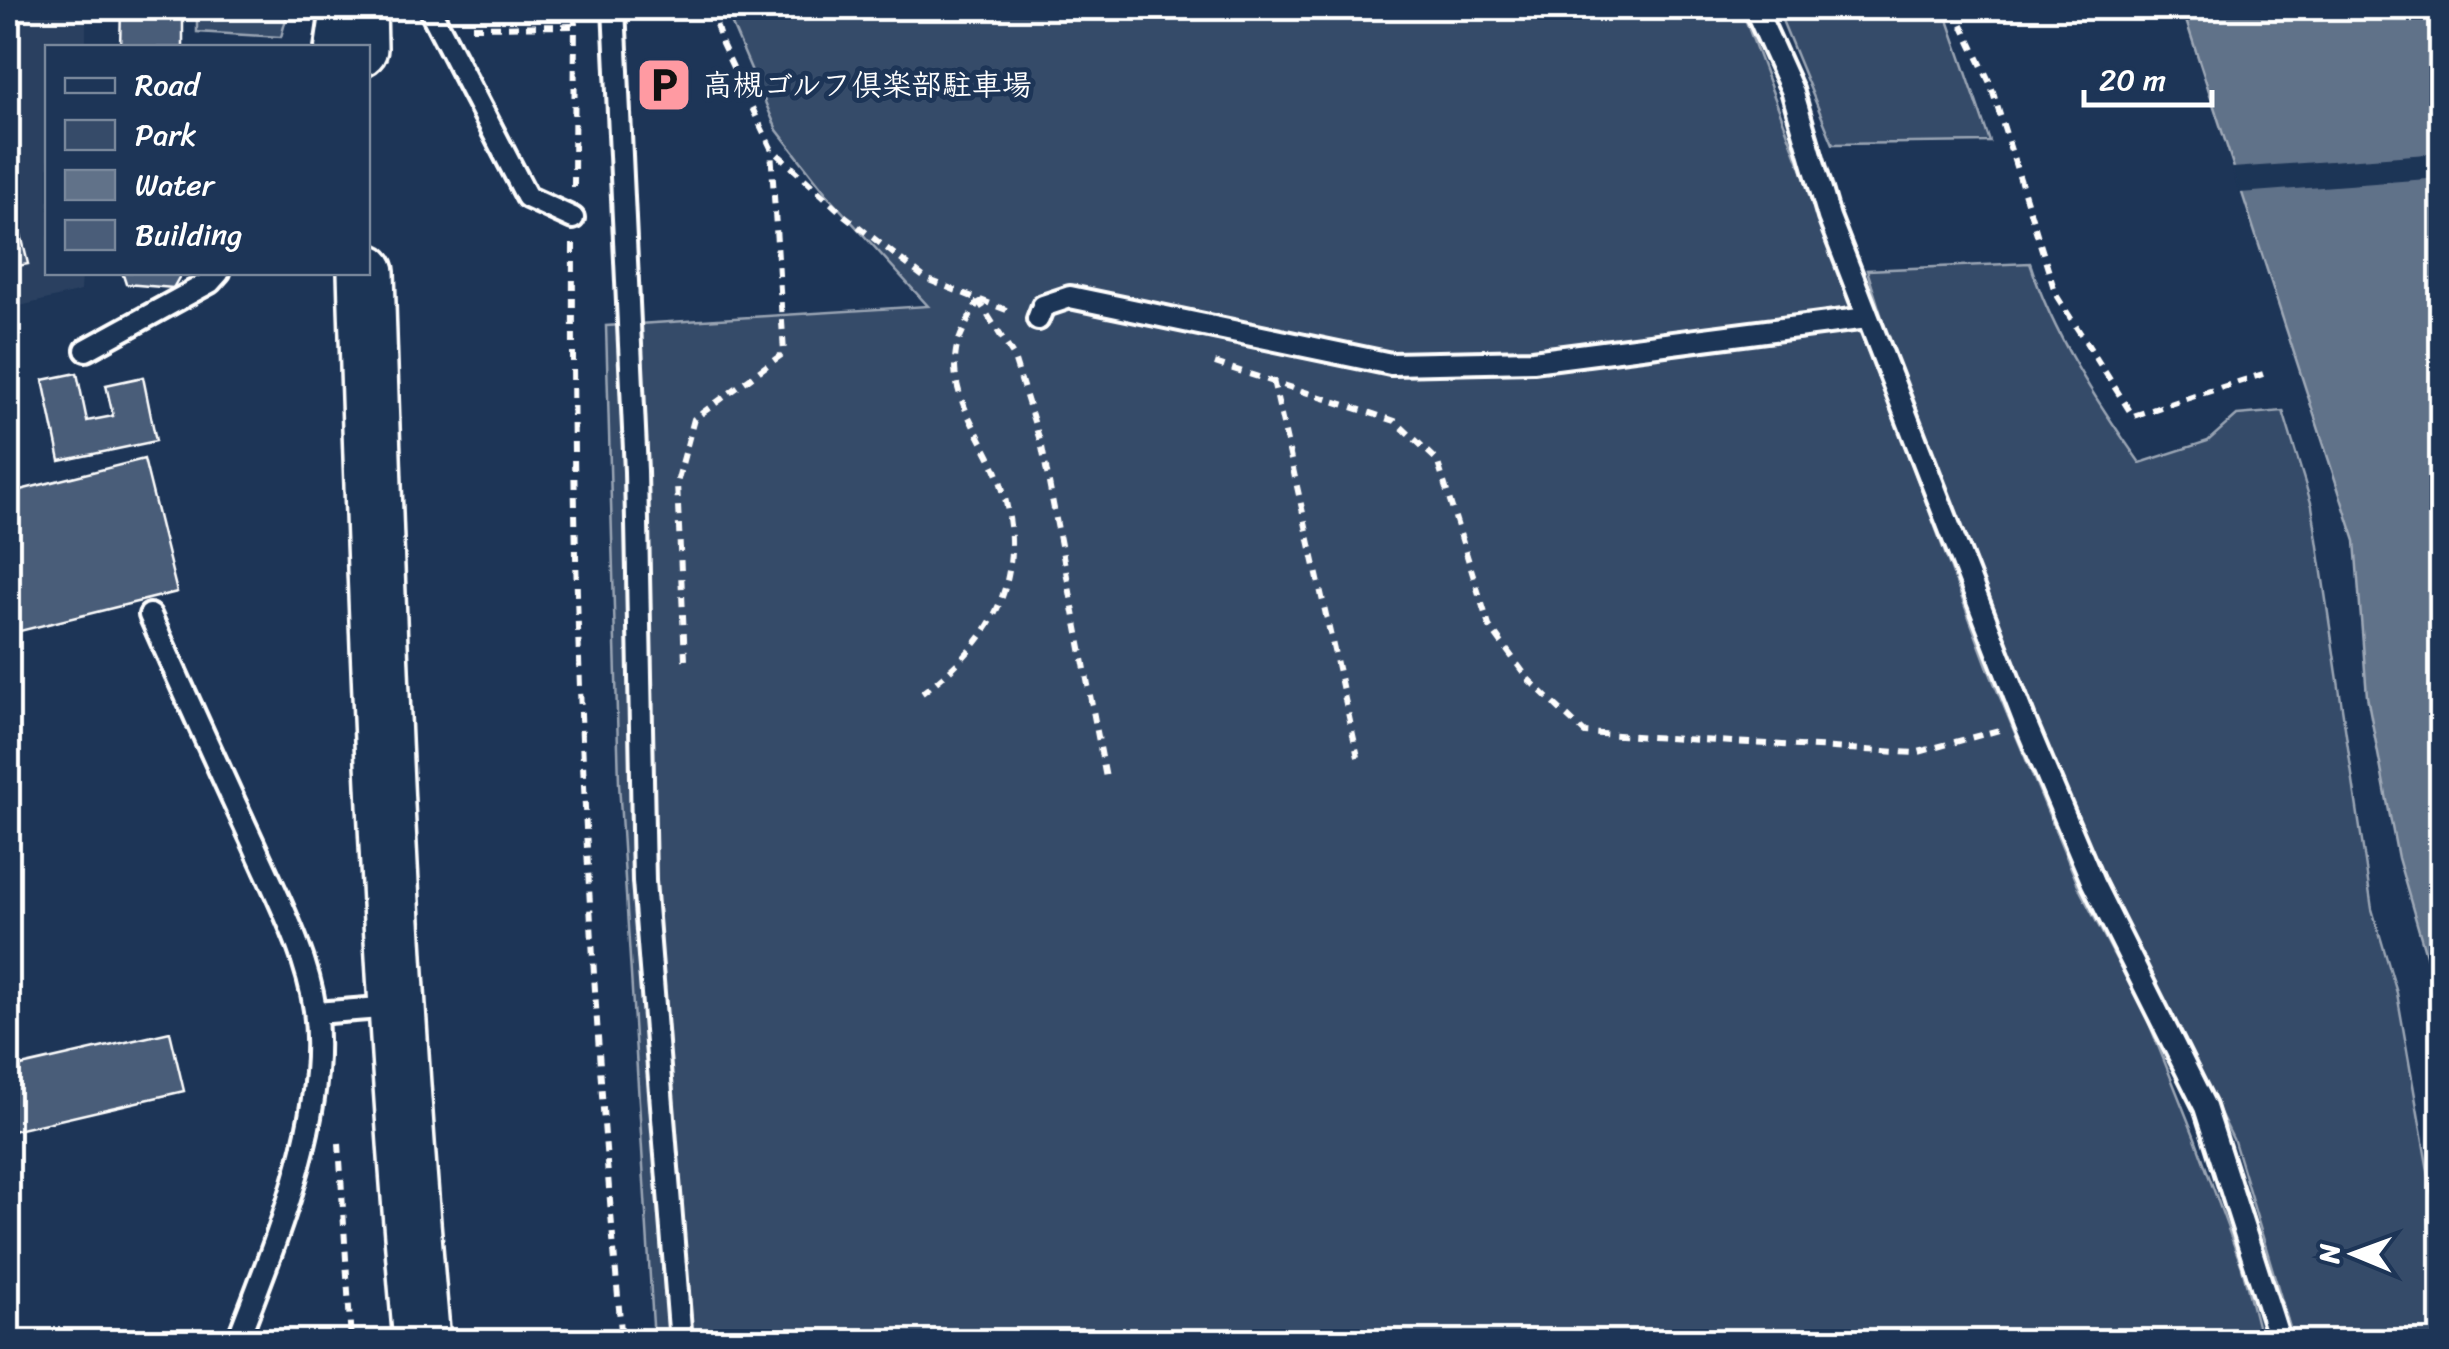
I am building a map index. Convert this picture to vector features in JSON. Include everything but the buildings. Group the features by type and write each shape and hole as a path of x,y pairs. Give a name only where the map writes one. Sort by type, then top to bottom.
{"street":[{"path":"358,8 359,45"},
{"path":"366,275 383,800 422,1342"}],"lane":[{"path":"326,45 332,8"},
{"path":"429,8 527,197 573,218"},
{"path":"614,8 636,471 644,881 682,1342"},
{"path":"1756,8 1792,90 1829,217 2024,722 2094,882 2205,1107 2280,1342"},
{"path":"86,350 214,275"},
{"path":"1038,319 1044,306 1070,297 1391,364 1533,361 1867,318"},
{"path":"150,616 275,892 308,974 316,1013 313,1100 275,1242 236,1342"},
{"path":"316,1013 398,1007"}],"path":[{"path":"575,8 573,218 584,749 602,1116 622,1342"},
{"path":"685,660 677,483 694,419 784,353 771,148 722,44 711,8"},
{"path":"1954,8 1990,82 2056,296 2133,416 2263,374"},
{"path":"771,148 845,216 926,279 1038,319"},
{"path":"922,693 963,663 996,615 1012,560 1002,487 961,402 956,350 978,300"},
{"path":"978,300 1013,355 1042,446 1106,778"},
{"path":"1203,360 1394,421 1438,460 1489,626 1529,680 1585,733 1915,753 2024,722"},
{"path":"1273,380 1358,757"},
{"path":"338,1124 351,1342"}],"shaded area":[{"path":"8,8 39,8 41,12 86,8 86,45 45,45 45,275 82,275 81,291 8,309"}],"green space":[{"path":"197,8 289,8 281,37 197,32"},
{"path":"725,8 1741,8 1988,668 2081,892 2147,1018 2195,1138 2242,1267 2261,1341 654,1341 619,783 606,326 928,306 829,197 777,130"},
{"path":"1777,8 1944,8 1990,142 1833,144"},
{"path":"2030,263 2064,342 2140,463 2208,441 2237,415 2283,411 2312,506 2372,909 2397,993 2434,1205 2441,1220 2441,1341 2294,1341 2234,1141 2109,888 2032,716 1900,375 1867,270"}],"water":[{"path":"2182,8 2441,8 2441,1037 2430,969 2398,858 2367,696 2355,541"}],"pier":[{"path":"2441,153 2441,178 2240,193 2232,168"}],"place":[{"name":"高槻ゴルフ倶楽部駐車場","path":"664,85"}]}
